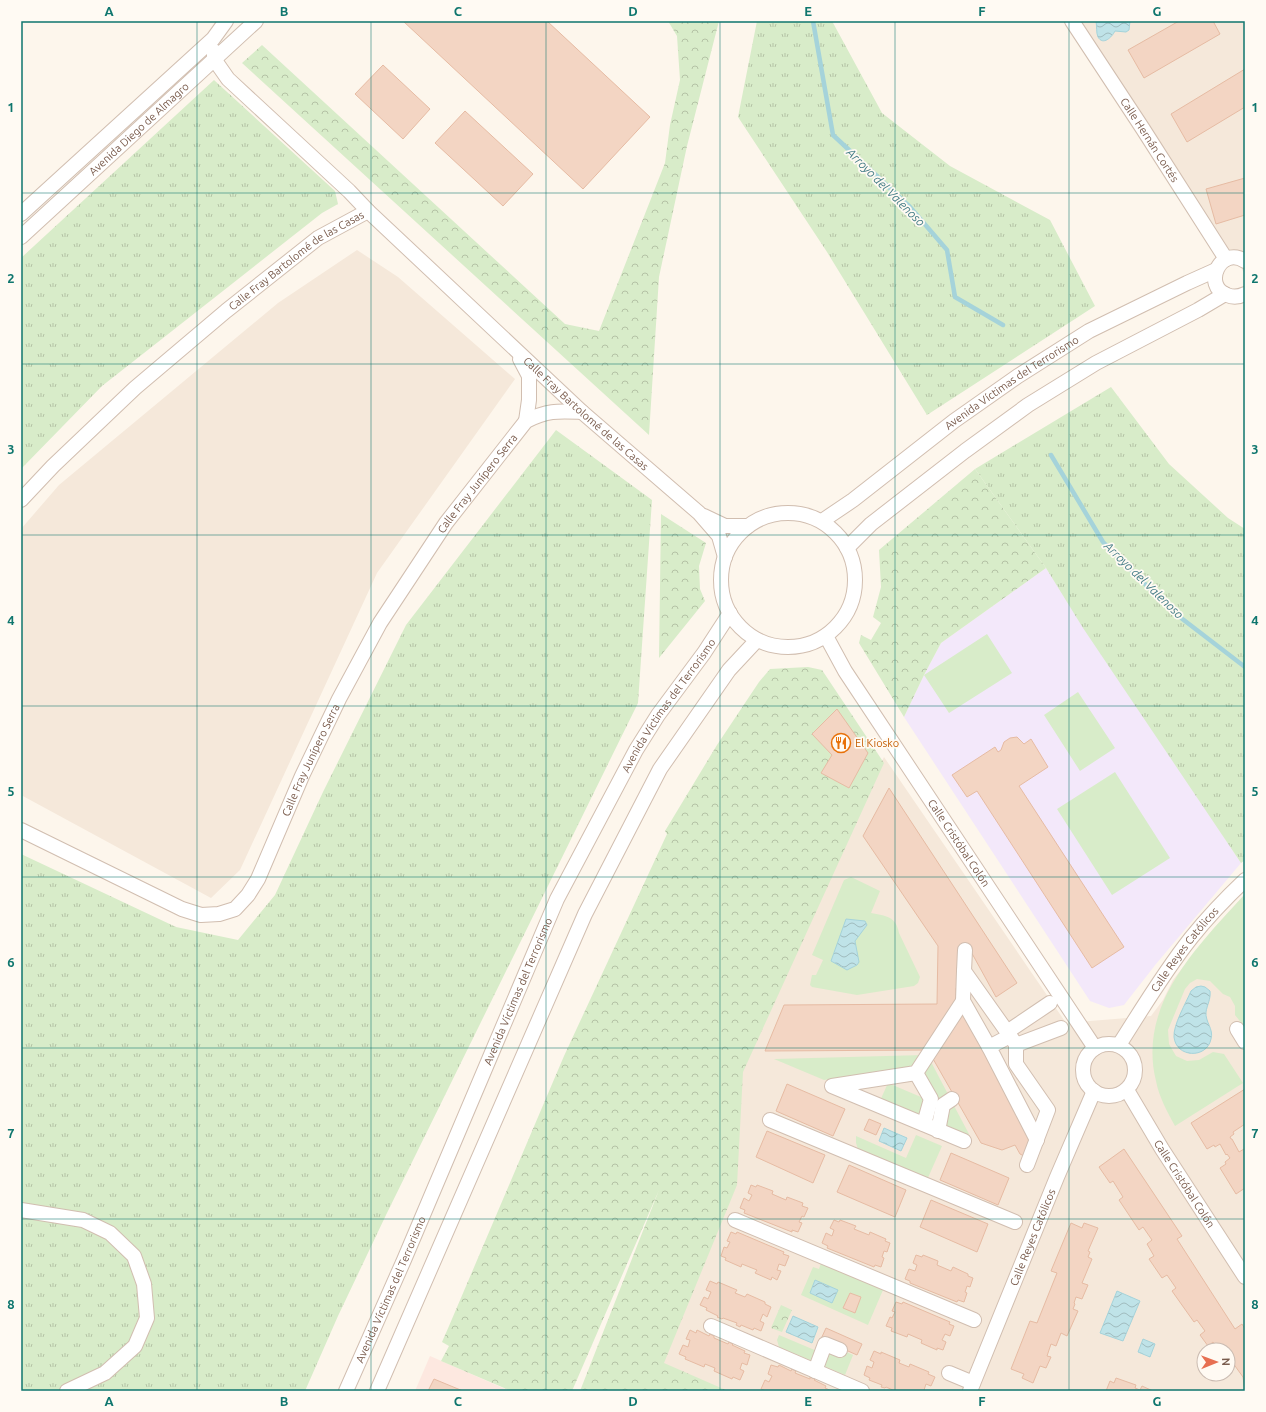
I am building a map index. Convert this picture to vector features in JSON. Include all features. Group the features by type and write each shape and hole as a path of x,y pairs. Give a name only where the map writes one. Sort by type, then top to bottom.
{"street":[{"name":"Avenida Diego de Almagro","path":"21,214 213,39 226,21"},
{"name":"Avenida Diego de Almagro","path":"21,237 256,21"},
{"name":"Calle Hernán Cortés","path":"1072,21 1144,129 1226,259"},
{"path":"213,39 214,59 228,79 349,191 368,212"},
{"path":"226,48 225,60 228,79"},
{"name":"Calle Fray Bartolomé de las Casas","path":"21,500 53,466 135,388 226,311 318,238 368,212 517,353 698,513 719,536 725,557"},
{"path":"1244,260 1238,258 1226,259 1216,270 1215,279 1218,288 1225,294 1233,297 1245,294"},
{"name":"Avenida Víctimas del Terrorismo","path":"822,521 853,500 954,421 1018,376 1089,331 1216,270"},
{"path":"847,548 871,524 965,451 1028,405 1096,363 1198,310 1225,294"},
{"name":"Calle Fray Junípero Serra","path":"517,353 529,376 530,400 526,421"},
{"name":"Calle Fray Junípero Serra","path":"21,830 182,909 201,915 220,914 235,909 248,895 258,880 302,776 339,699 380,623 446,523 526,421 541,414 560,411 582,412"},
{"path":"784,512 804,514 822,521 837,533 847,548 854,566 855,586 850,606 840,623 826,636 810,644 792,647 774,646 757,640 742,628 730,613 723,595 721,576 725,557 734,540 748,526 765,516 784,512"},
{"name":"Calle Fray Bartolomé de las Casas","path":"698,513 725,526 748,526"},
{"name":"Avenida Víctimas del Terrorismo","path":"346,1391 404,1260 557,899 636,750 658,715 704,653 730,613"},
{"name":"Calle Cristóbal Colón","path":"826,636 845,671 1095,1048"},
{"path":"377,1391 585,914 660,769 729,670 757,640"},
{"name":"Calle Reyes Católicos","path":"1119,1046 1149,998 1191,938 1233,891 1245,880"},
{"path":"965,950 963,1001 989,1047 1037,1140"},
{"path":"964,971 1011,1038 1016,1064 1048,1110 1028,1166"},
{"path":"963,1001 916,1072 832,1086 964,1141"},
{"path":"1011,1038 1050,1003"},
{"path":"989,1047 1011,1038 1061,1028"},
{"path":"1237,1029 1245,1042"},
{"path":"1107,1044 1119,1046 1129,1054 1135,1065 1135,1074 1127,1090 1110,1096 1102,1095 1094,1091 1084,1078 1084,1061 1088,1054 1095,1048 1107,1044"},
{"path":"916,1072 931,1100 924,1124"},
{"name":"Calle Cristóbal Colón","path":"1127,1090 1162,1149 1245,1277"},
{"name":"Calle Reyes Católicos","path":"949,1373 971,1387 1094,1091"},
{"path":"938,1131 942,1105 952,1099"},
{"path":"770,1120 1014,1222"},
{"path":"21,1210 83,1220 110,1233 134,1256 144,1284 147,1318 135,1346 105,1373 66,1391"},
{"path":"735,1220 974,1320"},
{"path":"711,1326 862,1391"},
{"path":"815,1371 825,1344 840,1350"}],"shaded area":[{"path":"1081,21 1245,21 1245,274 1223,242"},
{"path":"357,250 398,277 515,379 377,573 240,870 211,898 21,795 21,529 59,485 278,303"},
{"path":"1046,568 1241,863 1156,964 1124,1005 1109,1008 1090,1001 904,717 941,643"},
{"path":"884,757 1066,1023 1151,1016 1163,1000 1173,980 1214,928 1245,894 1245,1391 641,1391 731,1072"},
{"path":"430,1356 510,1391 415,1391"}],"green space":[{"path":"668,21 719,21 687,146 659,277 649,435 242,63 262,45 565,324 599,331 665,163 670,125 680,80 677,36"},
{"path":"757,21 832,21 882,113 950,166 1050,220 1095,306 927,415 827,252 738,117"},
{"path":"214,80 335,191 338,204 322,213 102,386 21,469 21,258"},
{"path":"1111,387 1169,464 1228,518 1245,529 1245,860 1241,863 1083,628 1046,568 975,469"},
{"path":"556,430 652,500 638,703 386,1215 338,1316 305,1391 21,1391 21,854 176,927 238,940 275,895 323,792 406,625"},
{"path":"975,469 1046,568 941,643 904,717 859,643 861,635 871,640 881,623 873,617 881,587 879,550"},
{"path":"661,514 706,543 699,566 700,589 705,601 659,658"},
{"path":"987,634 1012,673 949,713 924,675"},
{"path":"808,667 822,670 884,763 743,1072 737,1185 664,1363 728,1391 580,1391 659,1190 572,1391 511,1391 441,1361 449,1346 442,1342 564,1056 667,834 665,831 717,745 759,682 770,669"},
{"path":"1078,692 1115,748 1080,771 1044,715"},
{"path":"1115,772 1170,858 1112,895 1057,809"},
{"path":"851,877 880,891 871,913 890,918 898,927 899,933 920,977 918,983 914,986 857,995 812,987 810,985 812,975 816,975 823,960 812,955 844,880"},
{"path":"1245,894 1245,1024 1243,1025 1235,1015 1235,1006 1230,997 1223,994 1210,981 1197,979 1190,983 1185,989 1168,1030 1169,1044 1176,1056 1187,1061 1199,1060 1213,1052 1224,1054 1243,1083 1175,1126 1157,1087 1152,1053 1155,1027 1163,1002 1176,978 1191,956 1209,934"},
{"path":"924,1055 915,1067 824,1080 774,1059"},
{"path":"930,1060 950,1098 937,1128 930,1124 920,1075"},
{"path":"888,1083 928,1100 920,1120 879,1103"},
{"path":"952,1102 969,1134 967,1139 940,1129"},
{"path":"916,1135 942,1146 927,1180 858,1149 856,1143 856,1136 906,1158"},
{"path":"821,1263 883,1290 868,1325 801,1295 813,1267 819,1269"},
{"path":"781,1305 792,1310 782,1332 771,1328"},
{"path":"779,1335 824,1354 842,1350 853,1355 845,1375 779,1347 777,1340"}],"water":[{"path":"1096,21 1130,21 1129,30 1126,32 1115,31 1110,38 1102,41 1097,35"},
{"path":"846,919 865,921 867,925 855,941 859,962 857,965 847,970 831,961"},
{"path":"1201,986 1210,991 1206,1016 1212,1035 1208,1046 1204,1050 1198,1053 1186,1052 1180,1049 1176,1044 1174,1032 1191,991 1196,987"},
{"path":"884,1128 907,1138 901,1151 879,1141"},
{"path":"815,1280 838,1290 832,1303 810,1293"},
{"path":"1117,1291 1140,1301 1123,1341 1100,1333"},
{"path":"793,1316 818,1327 812,1343 786,1332"},
{"path":"1143,1339 1155,1344 1150,1357 1138,1352"}],"building":[{"path":"403,21 547,21 650,117 583,189"},
{"path":"1179,21 1213,21 1220,34 1144,78 1128,50"},
{"path":"383,65 430,109 403,139 355,94"},
{"path":"1245,69 1245,107 1187,142 1171,114"},
{"path":"465,111 533,174 503,206 435,143"},
{"path":"1245,178 1245,215 1216,224 1206,189"},
{"name":"El Kiosko","path":"837,709 868,753 849,788 821,773 832,755 812,734"},
{"path":"1017,737 1024,744 1031,739 1048,767 1019,786 1124,947 1092,968 977,791 967,797 952,775 995,747 998,752 1001,750 1004,742 1010,738"},
{"path":"889,788 1017,983 996,997 969,948 959,985 956,988 956,1000 1034,1141 1028,1158 1020,1154 1015,1145 1002,1150 981,1143 928,1050 765,1051 784,1005 937,1004 938,946 863,836"},
{"path":"787,1084 845,1109 833,1136 776,1111"},
{"path":"1245,1089 1245,1124 1233,1132 1234,1134 1230,1137 1239,1152 1244,1149 1245,1150 1245,1188 1236,1194 1220,1168 1226,1164 1225,1162 1230,1158 1227,1154 1226,1155 1220,1144 1215,1147 1214,1145 1207,1149 1191,1123"},
{"path":"869,1119 881,1124 876,1135 864,1130"},
{"path":"767,1131 825,1155 813,1183 756,1157"},
{"path":"1124,1149 1182,1236 1177,1239 1235,1329 1242,1324 1245,1329 1245,1391 1243,1377 1236,1367 1236,1342 1205,1342 1200,1335 1205,1331 1197,1320 1194,1322 1172,1291 1176,1288 1167,1275 1162,1278 1149,1259 1154,1256 1147,1244 1152,1240 1143,1227 1139,1230 1119,1200 1123,1197 1113,1181 1110,1183 1099,1167"},
{"path":"951,1153 1009,1178 998,1205 940,1180"},
{"path":"849,1165 906,1190 895,1217 837,1192"},
{"path":"751,1185 756,1187 757,1185 773,1191 772,1194 786,1200 787,1197 803,1203 802,1206 808,1208 804,1217 802,1216 799,1222 802,1223 798,1232 792,1230 792,1232 744,1213 745,1210 740,1208 744,1198 749,1201 752,1195 748,1193"},
{"path":"931,1200 988,1224 977,1252 920,1227"},
{"path":"834,1220 839,1222 840,1220 856,1226 854,1229 869,1235 870,1232 886,1239 885,1241 890,1243 887,1252 884,1251 882,1257 884,1258 881,1267 875,1265 874,1267 827,1248 828,1246 822,1243 826,1233 832,1236 834,1230 830,1228"},
{"path":"1071,1223 1082,1228 1084,1223 1098,1228 1088,1251 1090,1252 1088,1257 1092,1259 1082,1283 1088,1285 1082,1299 1076,1297 1073,1309 1078,1311 1067,1336 1061,1333 1056,1346 1051,1344 1047,1356 1051,1357 1046,1368 1040,1366 1033,1383 1022,1378 1024,1374 1011,1369 1030,1321 1037,1323 1057,1273 1051,1271"},
{"path":"731,1232 736,1234 737,1232 784,1252 783,1254 789,1256 785,1266 779,1264 777,1270 781,1271 777,1280 772,1277 771,1280 755,1273 757,1270 742,1264 741,1267 725,1260 726,1258 721,1256 724,1247 727,1248 730,1242 727,1241"},
{"path":"916,1255 922,1257 923,1255 938,1261 937,1265 951,1271 953,1267 973,1278 970,1287 967,1286 965,1292 967,1293 964,1302 958,1300 957,1302 910,1283 910,1281 905,1279 909,1269 915,1271 917,1265 913,1263"},
{"path":"710,1281 717,1284 718,1282 737,1290 735,1293 745,1297 747,1294 765,1302 765,1304 771,1307 767,1317 763,1314 760,1321 764,1323 761,1331 754,1328 753,1330 741,1325 740,1327 736,1325 737,1323 717,1317 718,1316 706,1310 707,1308 700,1305 704,1297 708,1299 711,1292 706,1290"},
{"path":"850,1293 861,1297 855,1313 843,1308"},
{"path":"896,1302 902,1304 903,1302 950,1322 949,1324 954,1326 950,1336 945,1334 942,1340 946,1342 943,1350 937,1348 937,1350 921,1343 922,1340 908,1334 907,1337 891,1331 892,1328 886,1326 890,1317 892,1318 895,1312 892,1311"},
{"path":"826,1328 862,1344 857,1355 821,1339"},
{"path":"690,1330 696,1333 697,1330 709,1336 710,1334 714,1336 714,1338 728,1344 729,1342 733,1344 732,1345 745,1351 744,1353 750,1355 747,1365 742,1363 740,1369 744,1371 740,1380 733,1377 732,1379 714,1371 715,1368 705,1364 704,1367 685,1359 686,1357 679,1354 683,1345 688,1347 690,1340 686,1339"},
{"path":"874,1351 881,1354 881,1352 900,1360 899,1363 909,1367 910,1364 929,1372 928,1374 935,1377 931,1386 926,1384 925,1391 895,1391 886,1387 881,1387 882,1385 869,1380 870,1378 864,1375 867,1366 872,1368 874,1362 870,1360"},
{"path":"771,1365 778,1367 779,1365 791,1371 792,1369 796,1371 795,1373 810,1379 810,1377 815,1379 814,1380 826,1386 825,1388 832,1391 766,1391 761,1389 765,1380 769,1382 772,1376 768,1374"},
{"path":"1116,1378 1136,1385 1135,1388 1140,1390 1142,1386 1153,1391 1106,1391 1110,1381 1114,1383"},
{"path":"434,1379 463,1391 428,1391"}],"waterway":[{"name":"Arroyo del Valenoso","path":"813,21 833,135 910,207 947,250 955,297 1003,325"},
{"name":"Arroyo del Valenoso","path":"1051,455 1103,542 1172,611 1245,667"}],"place":[{"name":"El Kiosko","path":"841,743"}]}
